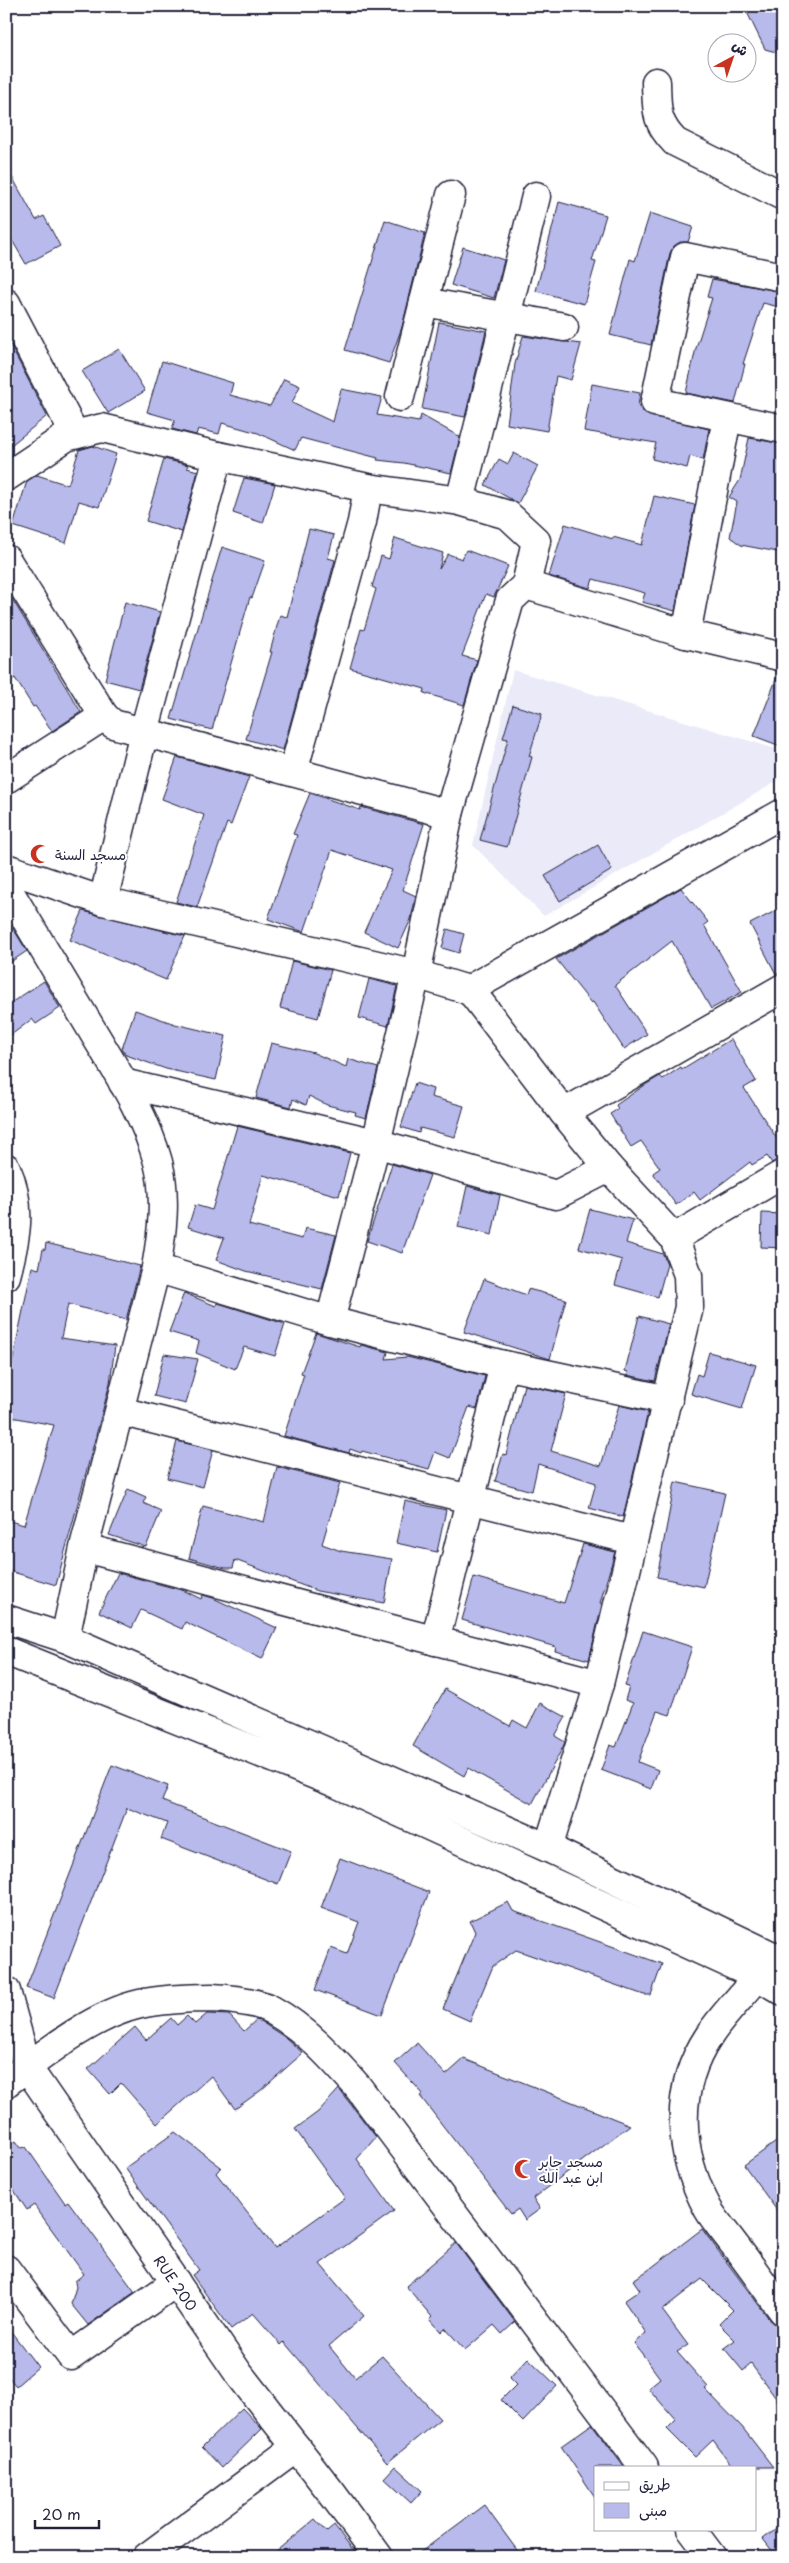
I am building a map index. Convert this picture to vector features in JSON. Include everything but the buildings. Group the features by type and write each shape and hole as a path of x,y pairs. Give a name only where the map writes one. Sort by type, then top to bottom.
{"street":[{"path":"656,82 657,111 663,130 675,142 783,196"},
{"path":"400,398 451,195"},
{"path":"460,501 504,317 536,196"},
{"path":"783,277 685,257 655,402 783,429"},
{"path":"424,302 564,327"},
{"path":"9,316 74,434"},
{"path":"686,634 727,418"},
{"path":"6,477 66,437 102,428 218,456 368,488 460,501 508,515 536,541 526,585 510,600 449,814 416,974 376,1143 330,1322"},
{"path":"103,900 144,732 218,456"},
{"path":"293,772 362,522 368,488"},
{"path":"6,559 104,716 113,724 449,814"},
{"path":"526,585 686,634 783,657"},
{"path":"6,779 104,716"},
{"path":"468,990 783,813"},
{"path":"6,868 103,900 416,974 468,990 474,995 481,1008 609,1168 674,1238 688,1275 689,1307 599,1684 548,1848"},
{"path":"6,886 123,1083 149,1134 158,1164 162,1195 162,1235 156,1268 85,1548 65,1638"},
{"path":"564,1113 783,988"},
{"path":"123,1083 376,1143 556,1194 609,1168"},
{"path":"6,1168 14,1187 18,1214 14,1247 6,1276"},
{"path":"674,1238 783,1174"},
{"path":"156,1268 330,1322 504,1365 668,1400"},
{"path":"435,1641 504,1365"},
{"path":"120,1411 632,1540"},
{"path":"85,1548 599,1684"},
{"path":"6,1619 65,1638 548,1848 772,1964 783,1991"},
{"path":"6,1651 333,1782 772,1964"},
{"path":"772,1964 710,2035 695,2060 686,2087 682,2124 688,2163 709,2210 783,2310"},
{"name":"RUE 200","path":"6,1992 27,2067 239,2374 296,2446 379,2557"},
{"path":"6,2083 96,2022 138,2005 181,1998 226,1999 270,2009 299,2027 328,2052 357,2086 643,2466"},
{"path":"6,2269 71,2356 176,2282"},
{"path":"148,2557 296,2446"},
{"path":"692,2530 712,2557"}],"shaded area":[{"path":"513,670 783,751 783,778 544,916 473,845"}],"place":[{"name":"مسجد السنة","path":"40,854"},
{"name":"مسجد جابر ابن عبد الله","path":"524,2169"}]}
